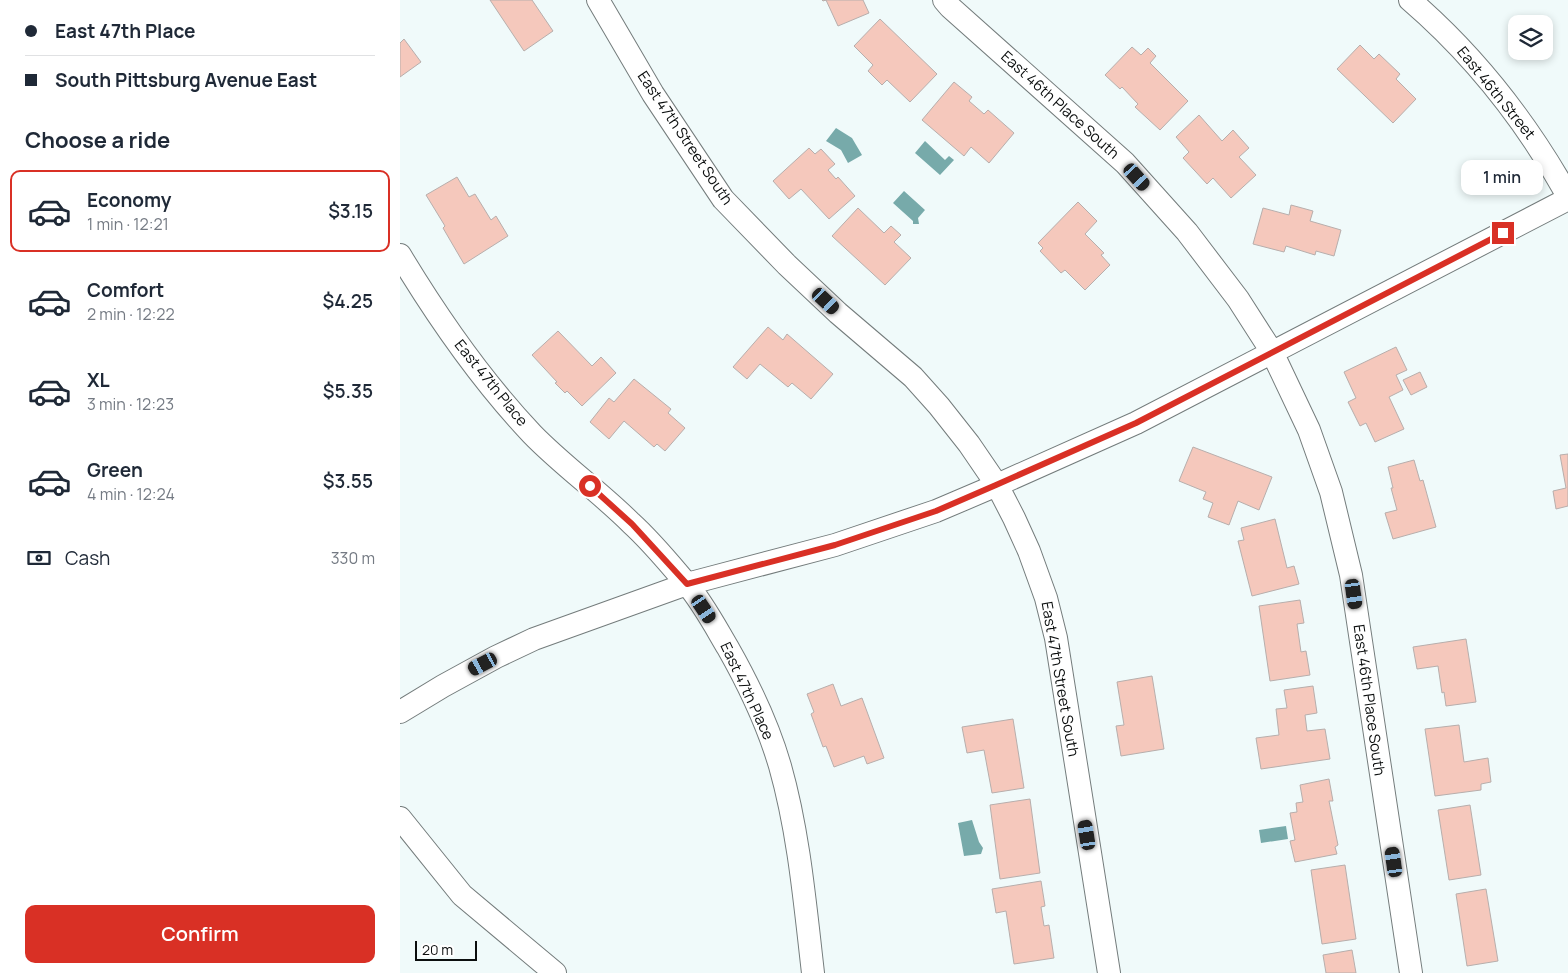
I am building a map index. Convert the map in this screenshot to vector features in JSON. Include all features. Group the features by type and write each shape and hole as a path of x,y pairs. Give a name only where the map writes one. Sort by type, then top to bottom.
{"street":[{"name":"East 47th Street South","path":"598,0 653,94 723,199 838,313 913,377 969,444 996,485 1014,518 1029,551 1046,598 1056,638 1109,973"},
{"name":"East 46th Place South","path":"944,0 1125,163 1187,232 1238,299 1272,352 1309,430 1328,483 1351,575 1411,973"},
{"name":"East 46th Street","path":"1410,0 1438,24 1484,75 1529,132 1568,198"},
{"path":"400,712 496,657 534,639 687,584 835,545 936,511 996,485 1136,423 1568,198"},
{"name":"East 47th Place","path":"400,255 430,304 482,375 526,427 632,524 687,584 713,621 737,665 770,738 780,766 799,858 813,973"},
{"path":"400,818 462,895 555,973"}],"water":[{"path":"836,128 852,138 862,155 848,163 841,150 826,141"},
{"path":"925,141 945,160 949,156 954,160 940,175 915,153"},
{"path":"904,191 925,210 918,218 919,224 913,224 913,221 893,203"},
{"path":"972,820 979,842 983,848 981,854 964,856 958,823"},
{"path":"1286,826 1288,839 1261,843 1259,830"}],"building":[{"path":"490,0 532,0 553,31 524,51"},
{"path":"826,0 863,0 869,13 838,26"},
{"path":"880,19 937,74 910,102 887,80 882,85 868,71 873,65 854,46"},
{"path":"404,39 421,62 400,77 400,43"},
{"path":"1360,45 1374,59 1379,54 1400,74 1396,79 1416,99 1393,123 1337,69"},
{"path":"1132,47 1141,55 1148,48 1156,56 1150,63 1188,101 1160,130 1135,107 1138,104 1122,87 1120,89 1105,75"},
{"path":"954,82 972,97 969,101 984,114 988,110 1014,133 989,163 971,147 964,156 922,120"},
{"path":"1199,115 1222,141 1233,130 1249,148 1239,157 1256,175 1231,198 1213,178 1207,184 1183,158 1189,152 1176,137"},
{"path":"809,148 815,154 821,149 835,164 828,170 836,179 838,177 855,196 829,219 801,189 789,199 773,181"},
{"path":"457,177 469,197 475,194 491,220 496,216 508,236 464,264 443,228 445,226 426,195"},
{"path":"1078,202 1097,221 1085,234 1104,253 1101,255 1110,265 1085,290 1065,270 1061,273 1040,251 1043,248 1038,243"},
{"path":"1291,205 1313,211 1310,221 1341,230 1334,256 1316,251 1315,255 1286,246 1284,252 1253,244 1263,208 1289,215"},
{"path":"858,208 884,233 891,226 901,235 894,242 911,258 885,285 832,236"},
{"path":"768,327 783,340 787,334 833,374 811,399 792,383 788,387 760,364 747,379 733,367"},
{"path":"558,331 592,366 601,357 616,373 582,406 567,391 565,393 555,383 557,382 532,355"},
{"path":"1396,347 1407,370 1396,375 1403,390 1389,397 1404,429 1375,442 1366,423 1360,426 1348,402 1356,398 1344,372"},
{"path":"1420,372 1427,387 1411,395 1403,380"},
{"path":"634,379 671,409 668,413 685,428 665,451 657,444 654,447 624,421 609,439 590,422 609,398 614,402"},
{"path":"1193,447 1272,477 1259,510 1238,501 1229,525 1208,517 1213,503 1203,499 1206,492 1179,481"},
{"path":"1568,454 1568,506 1556,509 1553,491 1566,488 1560,455"},
{"path":"1414,460 1420,481 1423,480 1436,527 1393,539 1385,513 1397,510 1388,467"},
{"path":"1275,519 1287,568 1294,566 1299,584 1252,596 1238,541 1244,540 1241,528"},
{"path":"1300,600 1304,623 1297,624 1301,652 1306,651 1310,675 1270,681 1259,606"},
{"path":"1466,639 1476,702 1446,706 1438,666 1417,669 1413,647"},
{"path":"1152,676 1164,749 1121,756 1116,726 1124,725 1117,682"},
{"path":"833,684 841,706 862,698 884,758 867,764 864,756 834,767 826,746 823,747 811,714 814,712 807,694"},
{"path":"1313,686 1317,713 1305,715 1307,731 1325,729 1330,759 1261,769 1256,738 1279,735 1276,709 1287,708 1284,690"},
{"path":"1013,719 1024,788 992,793 984,750 967,753 962,727"},
{"path":"1459,725 1464,762 1488,758 1491,782 1481,784 1481,790 1435,796 1425,729"},
{"path":"1329,779 1333,801 1329,801 1338,845 1335,847 1337,854 1295,862 1290,841 1295,840 1290,813 1297,812 1296,803 1303,802 1300,785"},
{"path":"1030,799 1040,873 1000,879 990,805"},
{"path":"1470,805 1481,875 1449,880 1438,810"},
{"path":"1345,865 1356,939 1322,944 1311,870"},
{"path":"1041,881 1045,906 1041,907 1044,926 1049,925 1054,958 1014,964 1006,911 996,913 992,889"},
{"path":"1486,889 1498,961 1467,966 1456,894"},
{"path":"1352,950 1356,973 1326,973 1323,955"}],"route":[{"path":"590,486 632,524 687,584 835,545 936,511 1136,423 1503,233"}]}
